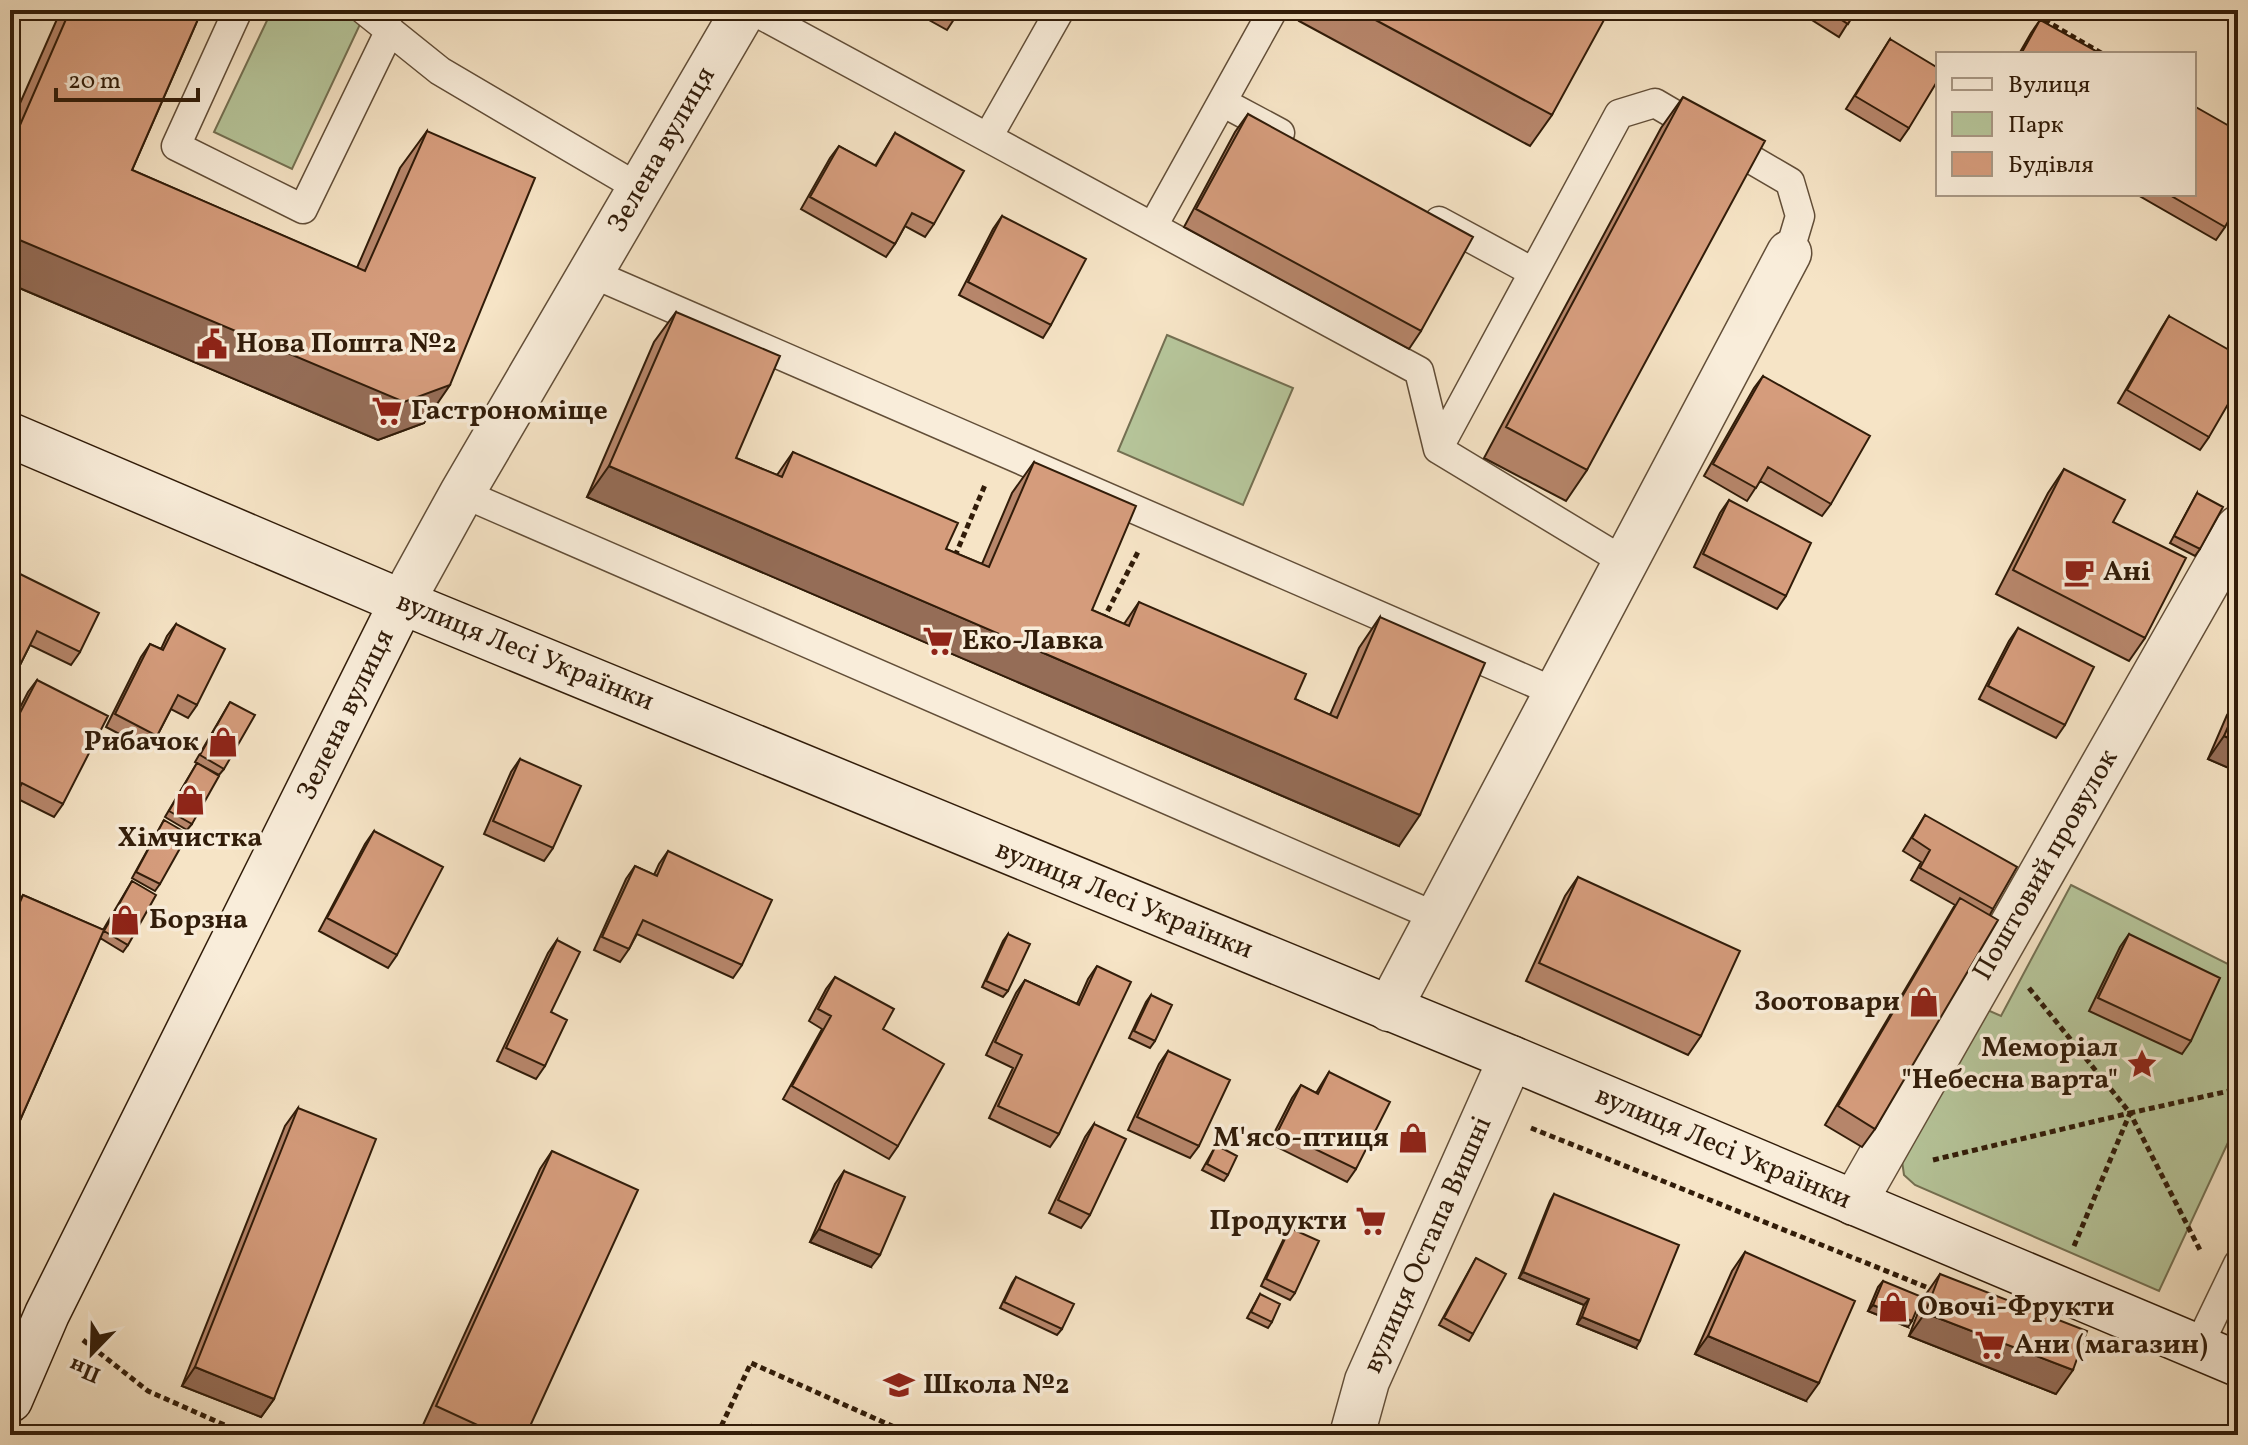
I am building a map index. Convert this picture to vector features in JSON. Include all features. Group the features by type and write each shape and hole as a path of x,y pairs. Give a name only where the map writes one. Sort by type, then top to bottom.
{"street":[{"name":"Зелена вулиця","path":"10,1400 47,1314 402,602 462,493 744,10"},
{"path":"1389,1009 1789,253"},
{"name":"вулиця Лесі Українки","path":"10,435 402,602 1389,1009 1511,1058 1863,1189 2056,1288 2238,1364"},
{"name":"Поштовий провулок","path":"1863,1189 2238,528"},
{"name":"вулиця Остапа Вишні","path":"1352,1435 1367,1381 1511,1058"}],"lane":[{"path":"238,10 176,146 303,209 390,30"},
{"path":"364,10 440,71 639,188"},
{"path":"752,10 1419,371 1438,449 1625,562"},
{"path":"988,137 1060,10"},
{"path":"1153,226 1273,10"},
{"path":"1222,102 1303,146"},
{"path":"1438,449 1619,114 1655,103 1790,182 1800,216 1789,253"},
{"path":"1411,206 1533,272"},
{"path":"591,273 1555,692"},
{"path":"462,493 1437,917"},
{"path":"2198,1347 2238,1264"}],"path":[{"path":"2027,10 2100,52"},
{"path":"952,562 1000,451"},
{"path":"1101,624 1156,519"},
{"path":"1998,950 2130,1113 2223,1295"},
{"path":"1863,1189 2130,1113 2238,1089"},
{"path":"1487,1110 1931,1289"},
{"path":"2056,1288 2130,1113"},
{"path":"47,1314 148,1391 247,1435"},
{"path":"717,1435 751,1363 912,1435"}],"green space":[{"path":"272,10 346,10 363,18 292,169 214,132"},
{"path":"1167,335 1293,388 1243,505 1118,451"},
{"path":"2071,885 2238,969 2238,1121 2159,1291 1915,1185 1904,1175 1902,1161 1983,1008 2001,1016"}],"building":[{"path":"70,10 202,10 132,170 365,271 427,131 535,178 450,385 404,402 10,236 10,148"},
{"path":"942,10 960,10 956,17"},
{"path":"1357,10 1586,10 1604,20 1552,115"},
{"path":"1826,10 1856,10 1848,24"},
{"path":"2040,20 2097,52 2022,52"},
{"path":"1890,39 1936,67 1936,83 1909,128 1855,96"},
{"path":"1683,97 1765,141 1587,470 1506,427"},
{"path":"2196,107 2238,131 2238,204 2225,227 2171,196 2196,196"},
{"path":"1248,114 1473,237 1421,331 1196,209"},
{"path":"895,133 964,171 934,224 912,213 895,244 810,197 839,146 876,166"},
{"path":"1002,216 1086,259 1051,325 968,282"},
{"path":"676,312 780,356 736,458 782,477 793,452 958,523 946,549 989,567 1034,462 1136,506 1092,610 1129,626 1139,602 1306,674 1295,699 1337,718 1380,617 1485,663 1420,815 609,466"},
{"path":"2169,316 2238,355 2238,387 2209,437 2127,390"},
{"path":"1763,376 1870,436 1831,504 1768,467 1756,488 1713,464"},
{"name":"Ані","path":"2064,469 2125,500 2113,522 2186,558 2145,638 2013,570"},
{"path":"2197,493 2223,507 2200,549 2174,536"},
{"path":"1729,500 1811,543 1786,596 1703,554"},
{"path":"18,573 99,613 80,652 37,631 20,665 10,660 10,589"},
{"path":"176,624 225,649 197,705 178,695 157,736 115,714 150,644 163,650"},
{"path":"2018,628 2094,667 2065,725 1988,686"},
{"path":"37,680 108,716 63,804 22,783 18,791 10,787 10,732"},
{"name":"Рибачок","path":"230,702 255,715 224,769 200,755"},
{"path":"2238,704 2238,742 2224,736"},
{"path":"520,759 581,786 553,848 493,821"},
{"name":"Хімчистка","path":"197,763 219,776 192,824 169,811"},
{"path":"1925,815 2017,867 1993,909 1920,868 1930,850 1912,838"},
{"path":"164,820 188,834 160,884 136,872"},
{"path":"374,831 443,867 397,955 327,918"},
{"path":"668,851 772,900 742,965 643,920 629,949 602,937 635,866 657,876"},
{"path":"1578,877 1740,951 1701,1036 1539,963"},
{"name":"Борзна","path":"132,881 156,895 128,945 104,931"},
{"path":"23,895 104,930 10,1143 10,925"},
{"path":"1960,898 1998,920 1875,1129 1838,1106"},
{"path":"1008,934 1030,944 1008,991 986,981"},
{"path":"2129,934 2220,978 2191,1041 2098,998"},
{"path":"557,940 580,952 551,1012 567,1020 545,1066 506,1048"},
{"path":"1097,966 1131,982 1059,1134 998,1106 1022,1055 995,1042 1025,980 1079,1005"},
{"path":"835,977 894,1009 883,1029 944,1064 898,1146 792,1086 831,1016 818,1009"},
{"path":"1151,995 1172,1005 1155,1041 1134,1031"},
{"path":"1168,1051 1230,1080 1199,1146 1137,1117"},
{"path":"1329,1072 1390,1102 1356,1169 1278,1131 1301,1085 1318,1094"},
{"path":"298,1108 376,1139 274,1399 195,1367"},
{"path":"1094,1124 1126,1139 1090,1215 1058,1200"},
{"path":"1216,1145 1237,1156 1228,1175 1207,1164"},
{"path":"552,1151 638,1190 526,1435 499,1435 436,1406"},
{"path":"844,1171 905,1197 880,1255 819,1229"},
{"path":"1554,1194 1679,1245 1640,1341 1582,1317 1589,1299 1523,1272"},
{"path":"1290,1228 1319,1241 1295,1293 1266,1279"},
{"path":"1745,1252 1855,1301 1819,1383 1708,1336"},
{"path":"1476,1258 1506,1274 1473,1334 1444,1318"},
{"path":"1940,1274 2087,1331 2073,1370 1925,1313"},
{"path":"1016,1277 1074,1304 1062,1329 1004,1302"},
{"name":"Овочі-Фрукти","path":"1883,1281 1922,1297 1912,1321 1873,1305"},
{"path":"1260,1294 1280,1304 1272,1322 1251,1312"},
{"path":"752,1425 773,1435 747,1435"}],"place":[{"name":"Нова Пошта №2","path":"212,344"},
{"name":"Гастрономіще","path":"387,411"},
{"name":"Ані","path":"2079,572"},
{"name":"Еко-Лавка","path":"938,641"},
{"name":"Рибачок","path":"223,742"},
{"name":"Хімчистка","path":"190,800"},
{"name":"Борзна","path":"125,920"},
{"name":"Зоотовари","path":"1924,1002"},
{"name":"Меморіал \"Небесна варта\"","path":"2142,1064"},
{"name":"М'ясо-птиця","path":"1413,1138"},
{"name":"Продукти","path":"1371,1221"},
{"name":"Овочі-Фрукти","path":"1893,1307"},
{"name":"Ани (магазин)","path":"1990,1345"},
{"name":"Школа №2","path":"899,1385"}]}
